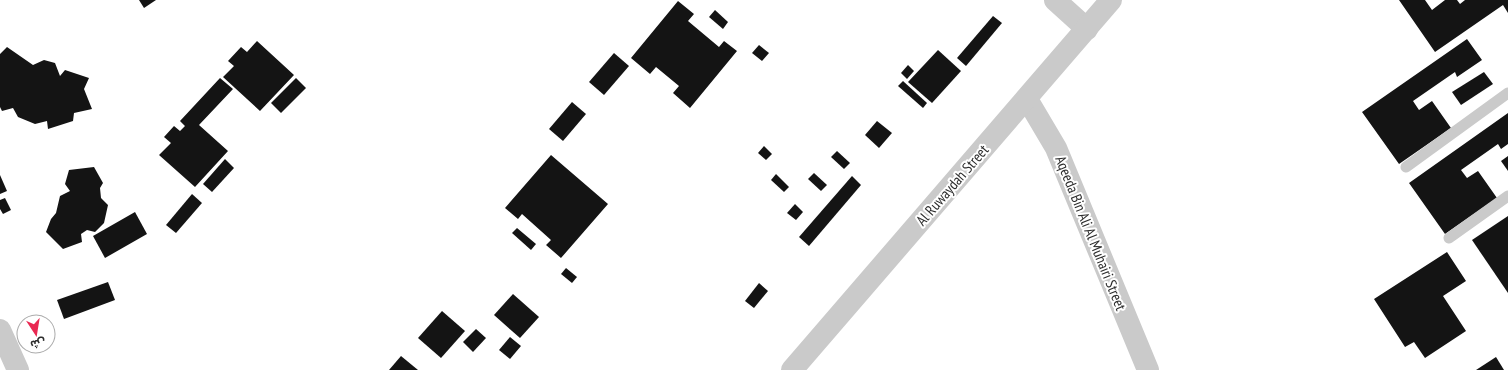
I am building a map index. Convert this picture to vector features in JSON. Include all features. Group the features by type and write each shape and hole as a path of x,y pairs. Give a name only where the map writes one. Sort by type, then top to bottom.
{"street":[{"path":"1054,0 1087,29"},
{"name":"Al Ruwaydah Street","path":"792,370 1112,0"},
{"name":"Aqeeda Bin Ali Al Muhairi Street","path":"1027,99 1056,148 1148,370"},
{"path":"0,330 18,370"}],"lane":[{"path":"1406,167 1508,94"},
{"path":"1449,238 1508,196"}],"building":[{"path":"139,0 156,0 144,8"},
{"path":"1399,0 1425,0 1432,10 1445,0 1457,0 1460,4 1465,0 1508,0 1508,13 1503,5 1435,52"},
{"path":"678,1 694,14 688,21 719,47 724,41 737,51 690,108 673,93 679,86 656,67 650,74 631,58"},
{"path":"715,10 728,22 723,29 709,17"},
{"path":"993,16 1002,23 966,66 957,58"},
{"path":"1467,39 1482,60 1457,77 1455,72 1413,101 1419,110 1432,101 1451,128 1399,164 1362,112"},
{"path":"257,41 294,75 260,111 223,77 234,66 228,61 241,47 247,52"},
{"path":"759,45 769,53 762,61 752,53"},
{"path":"7,47 33,65 44,60 55,63 60,76 65,70 89,78 84,89 92,109 74,113 73,121 48,129 47,121 35,124 18,117 13,108 2,111 0,107 0,54"},
{"path":"938,50 961,71 932,103 908,82"},
{"path":"614,53 629,66 604,95 589,82"},
{"path":"908,65 914,71 907,79 901,73"},
{"path":"1484,72 1493,84 1461,105 1452,92"},
{"path":"220,78 233,89 199,125 228,151 195,187 159,155 171,143 164,137 174,126 180,131 185,126 180,121"},
{"path":"296,78 306,88 281,113 271,103"},
{"path":"903,81 927,103 923,108 898,86"},
{"path":"572,102 586,114 563,141 549,129"},
{"path":"1508,113 1508,144 1501,149 1498,144 1461,170 1467,178 1478,171 1497,198 1445,234 1409,183"},
{"path":"877,121 892,133 879,148 865,135"},
{"path":"764,146 772,154 766,160 758,153"},
{"path":"837,151 850,163 844,169 831,157"},
{"path":"551,155 608,204 561,258 546,245 551,240 522,214 518,219 505,208"},
{"path":"1508,156 1508,171 1501,161"},
{"path":"225,159 234,168 212,192 203,184"},
{"path":"94,167 103,183 100,188 101,198 108,205 104,223 95,232 87,230 81,234 82,242 63,249 46,232 51,219 56,213 60,196 70,191 65,184 69,170"},
{"path":"814,173 827,185 821,191 808,179"},
{"path":"776,174 789,187 784,192 771,180"},
{"path":"0,175 7,191 0,194"},
{"path":"852,176 861,185 809,246 799,237"},
{"path":"192,194 202,203 176,233 166,225"},
{"path":"5,198 11,210 3,214 0,209 0,200"},
{"path":"795,204 803,212 796,220 787,213"},
{"path":"135,212 147,234 105,258 93,236"},
{"path":"1508,216 1508,293 1472,240"},
{"path":"517,228 536,244 531,250 512,233"},
{"path":"1447,252 1466,281 1443,296 1466,331 1425,358 1414,342 1405,347 1374,299"},
{"path":"566,268 577,277 572,283 561,274"},
{"path":"108,282 115,300 64,319 57,300"},
{"path":"759,283 768,291 754,308 745,301"},
{"path":"513,294 539,317 520,338 494,315"},
{"path":"442,311 465,331 441,358 418,338"},
{"path":"476,329 486,338 473,352 463,342"},
{"path":"510,337 521,346 510,359 499,350"},
{"path":"401,356 418,370 389,370"},
{"path":"1496,357 1504,370 1476,370"}]}
